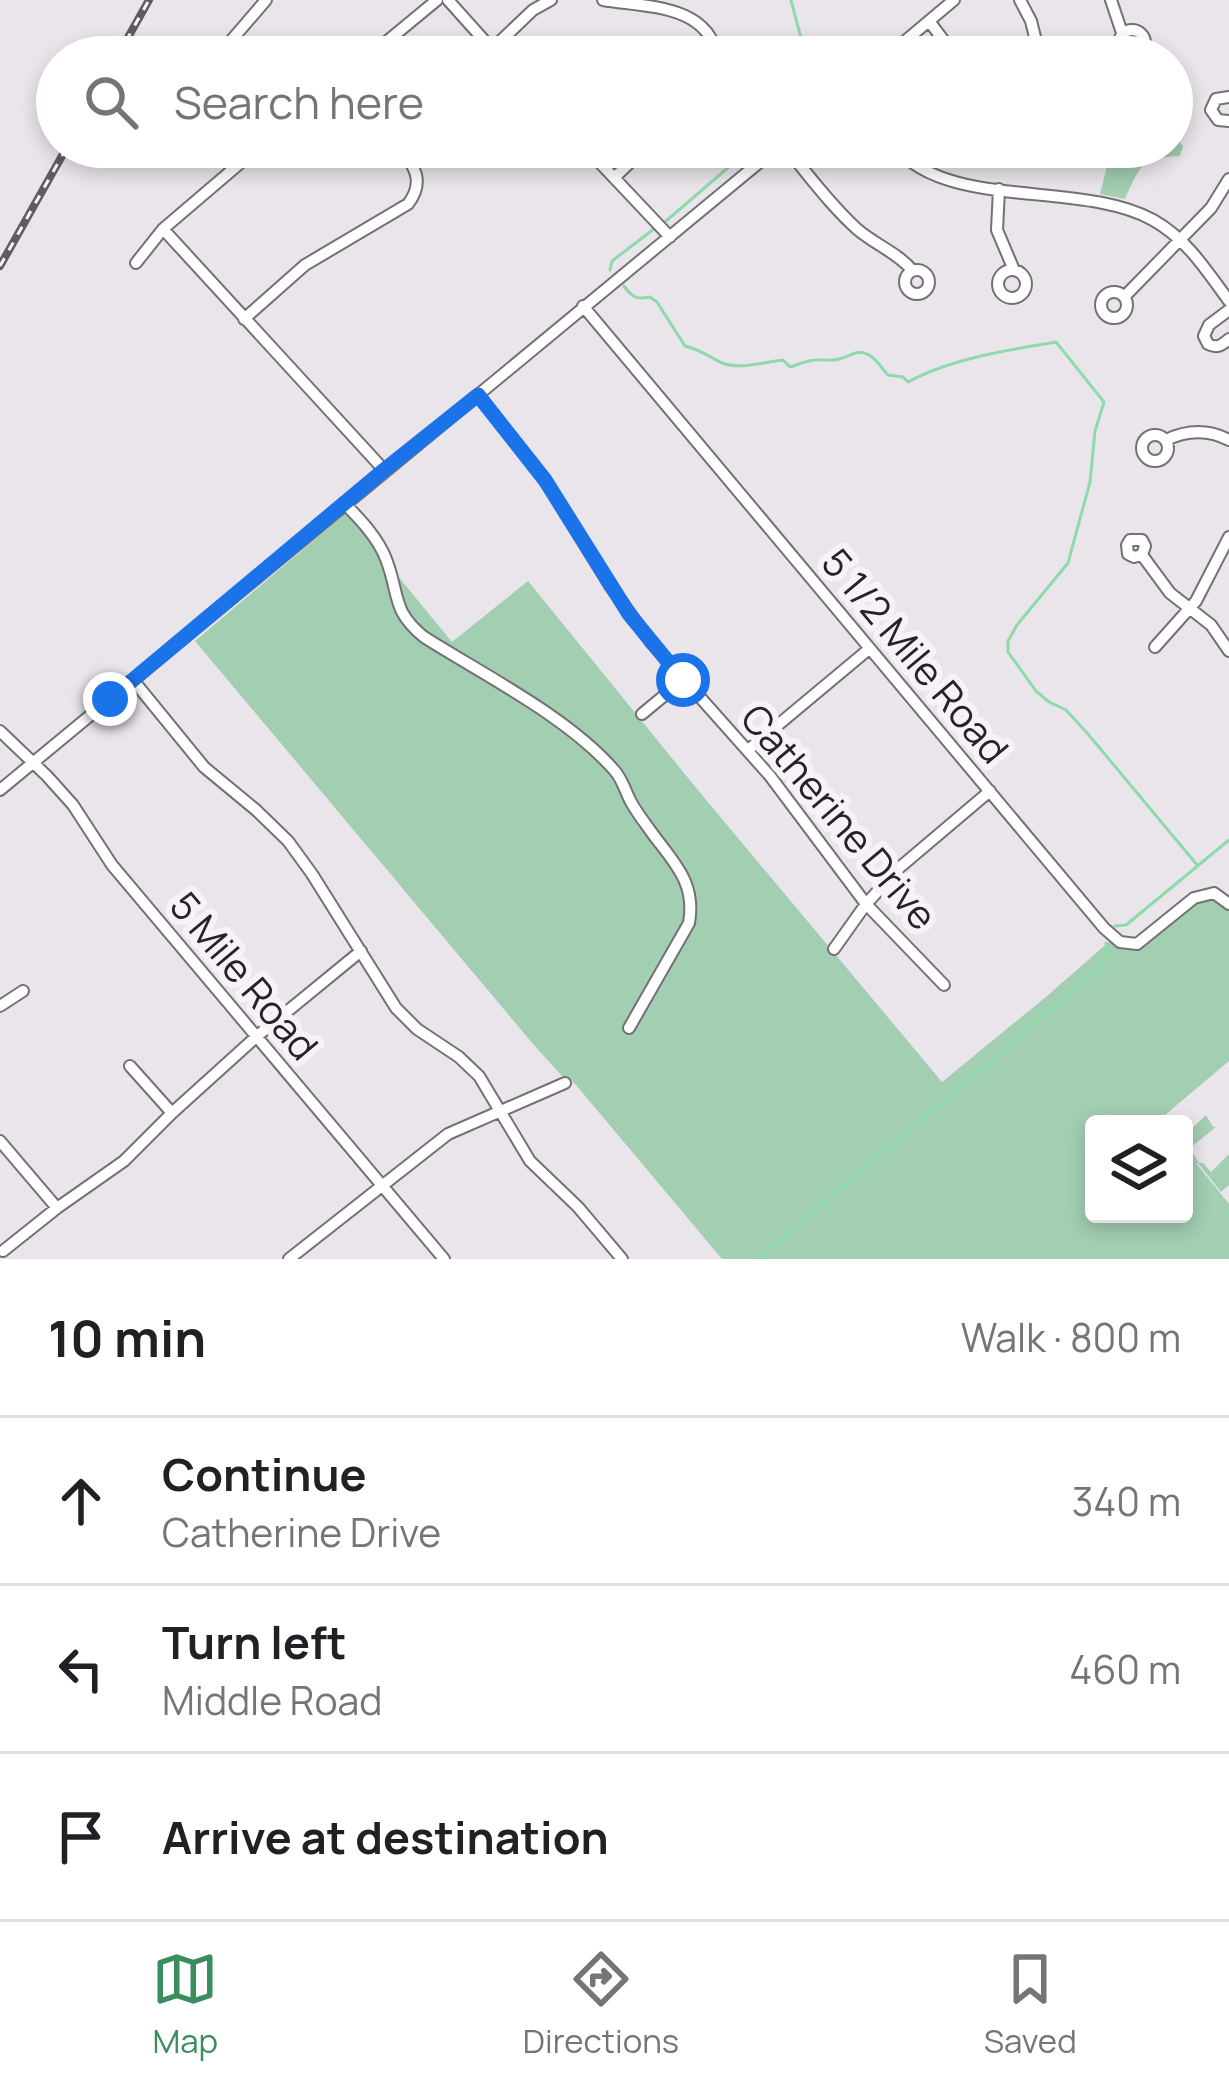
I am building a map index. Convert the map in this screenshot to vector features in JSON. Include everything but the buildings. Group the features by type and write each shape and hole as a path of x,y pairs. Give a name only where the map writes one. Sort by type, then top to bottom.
{"street":[{"path":"236,36 266,0"},
{"path":"393,36 437,0"},
{"path":"448,0 481,36"},
{"path":"511,36 533,10 551,0"},
{"path":"603,0 690,16 710,36"},
{"path":"911,36 954,0"},
{"path":"1020,0 1034,36"},
{"path":"1111,0 1122,33"},
{"path":"929,21 940,36"},
{"path":"1229,98 1216,99 1211,110 1218,120 1229,121"},
{"path":"136,263 163,229 234,168"},
{"path":"244,319 305,265 402,208 416,192 415,168"},
{"path":"605,168 670,237"},
{"path":"614,178 624,168"},
{"path":"0,790 756,168"},
{"path":"801,168 848,221 912,270"},
{"path":"921,168 958,183 1124,208 1154,221 1181,238 1229,306 1209,325 1204,336 1208,344 1220,346 1229,339"},
{"path":"1124,296 1211,208 1229,179"},
{"path":"999,188 997,230 1014,270"},
{"path":"163,229 384,470"},
{"name":"5 1/2 Mile Road","path":"583,306 1104,928 1120,942 1137,944 1204,894 1214,893 1229,904"},
{"name":"Catherine Drive","path":"478,395 545,480 629,614 748,749 866,904 944,985"},
{"path":"1166,440 1201,431 1229,440"},
{"path":"344,503 385,556 398,608 409,624 552,717 604,759 678,867 689,889 689,923 629,1028"},
{"path":"1155,647 1190,609 1229,537"},
{"path":"1142,555 1163,586 1218,632 1229,651"},
{"path":"748,749 869,650"},
{"path":"133,680 204,766 288,841 406,1019 470,1066 530,1161 622,1259"},
{"path":"642,715 683,680"},
{"name":"5 Mile Road","path":"0,731 73,805 112,865 444,1259"},
{"path":"590,768 604,759"},
{"path":"834,949 899,868 990,791"},
{"path":"3,1251 124,1161 256,1037 361,951"},
{"path":"0,1006 23,991"},
{"path":"130,1066 172,1113"},
{"path":"295,1257 448,1135 565,1082"},
{"path":"0,1141 57,1208"}],"green space":[{"path":"1106,168 1142,168 1125,199 1100,194"},
{"path":"346,513 452,642 528,581 942,1082 1111,940 1126,949 1140,948 1196,904 1212,899 1222,903 1229,911 1229,1061 1166,1115 1085,1115 1085,1223 1193,1223 1193,1153 1211,1172 1229,1154 1229,1185 1221,1192 1196,1163 1229,1204 1229,1259 722,1259 576,1085 533,1044 195,641"},
{"path":"1206,1115 1216,1127 1193,1146 1193,1127"}],"waterway":[{"path":"791,0 800,36"},
{"path":"666,221 728,168"},
{"path":"610,270 612,261 654,229"},
{"path":"624,286 635,297 657,302 685,346 729,365 783,360 790,367 863,353 888,375 908,382 960,361 1056,342 1104,402 1095,431 1090,482 1068,563 1017,625 1008,652 1036,691 1066,710 1088,734 1198,866"},
{"path":"1115,926 1126,925 1229,840"},
{"path":"758,1259 1101,967 1108,956 1106,943"}],"railway":[{"path":"129,36 149,0"},
{"path":"0,266 55,168"}],"route":[{"path":"110,699 478,395 530,458 629,614 683,680"}]}
